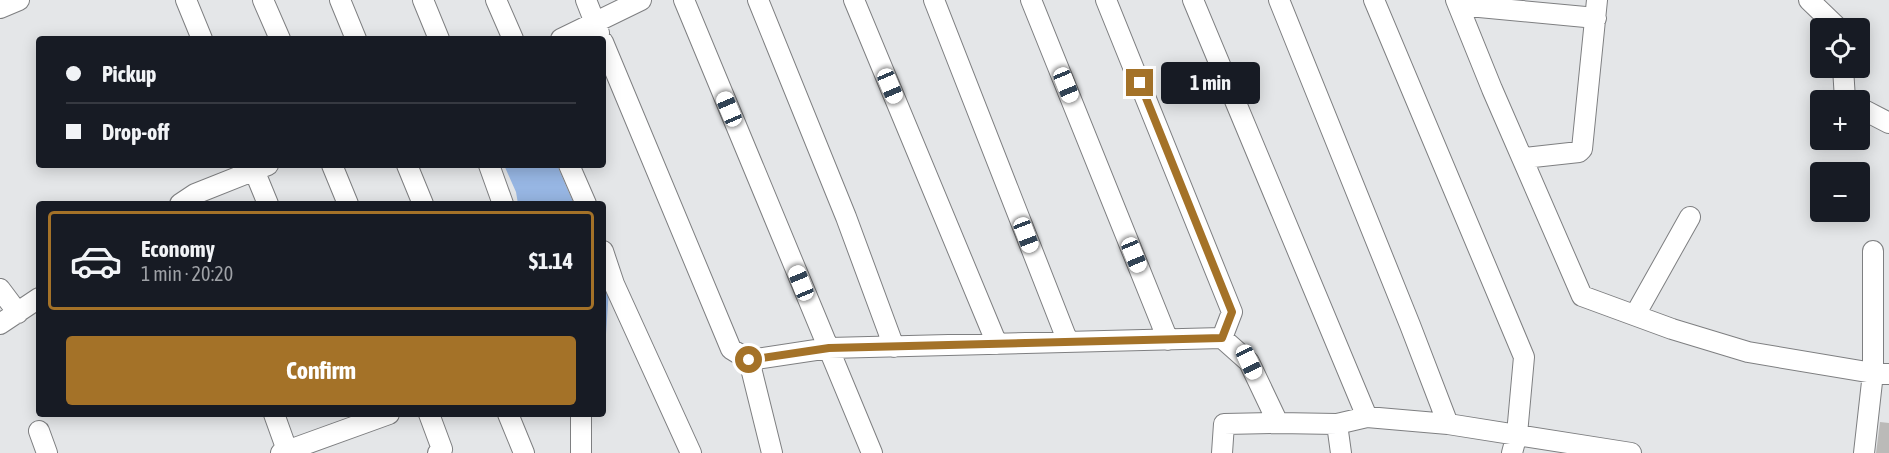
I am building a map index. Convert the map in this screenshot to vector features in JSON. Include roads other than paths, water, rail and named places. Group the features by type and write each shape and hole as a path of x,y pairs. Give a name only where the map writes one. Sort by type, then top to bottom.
{"street":[{"path":"0,8 19,0"},
{"path":"186,0 201,36"},
{"path":"263,0 279,36"},
{"path":"340,0 355,36"},
{"path":"423,0 439,36"},
{"path":"496,0 512,36"},
{"path":"586,0 600,34"},
{"path":"584,36 600,34 641,0"},
{"path":"684,0 872,453"},
{"path":"758,0 846,217 894,347"},
{"path":"854,0 997,344"},
{"path":"934,0 1068,342"},
{"path":"1031,0 1168,340"},
{"path":"1106,0 1232,312 1222,338"},
{"path":"1193,0 1367,417"},
{"path":"1278,0 1448,424"},
{"path":"1374,0 1524,357 1515,444"},
{"path":"1809,0 1828,18"},
{"path":"1524,159 1579,152 1582,149 1596,9 1457,2 1492,89 1582,296 1748,352 1881,373"},
{"path":"606,48 731,349 749,360 829,348 1222,338 1249,362 1278,423"},
{"path":"1870,113 1889,123"},
{"path":"191,201 256,168"},
{"path":"258,168 267,201"},
{"path":"333,168 347,201"},
{"path":"408,168 422,201"},
{"path":"490,168 502,201"},
{"path":"570,168 585,201"},
{"path":"1635,315 1690,217"},
{"path":"1864,453 1881,373 1873,251"},
{"path":"606,260 614,284 691,453"},
{"path":"0,289 18,313"},
{"path":"0,324 36,300"},
{"path":"749,360 772,453"},
{"path":"275,417 285,452 355,420 372,417"},
{"path":"430,417 442,449 438,453"},
{"path":"509,417 524,453"},
{"path":"581,417 581,453"},
{"path":"1222,453 1224,424 1337,424 1367,417 1448,424 1515,444 1631,453"},
{"path":"1337,424 1341,453"},
{"path":"39,430 47,453"}]}
